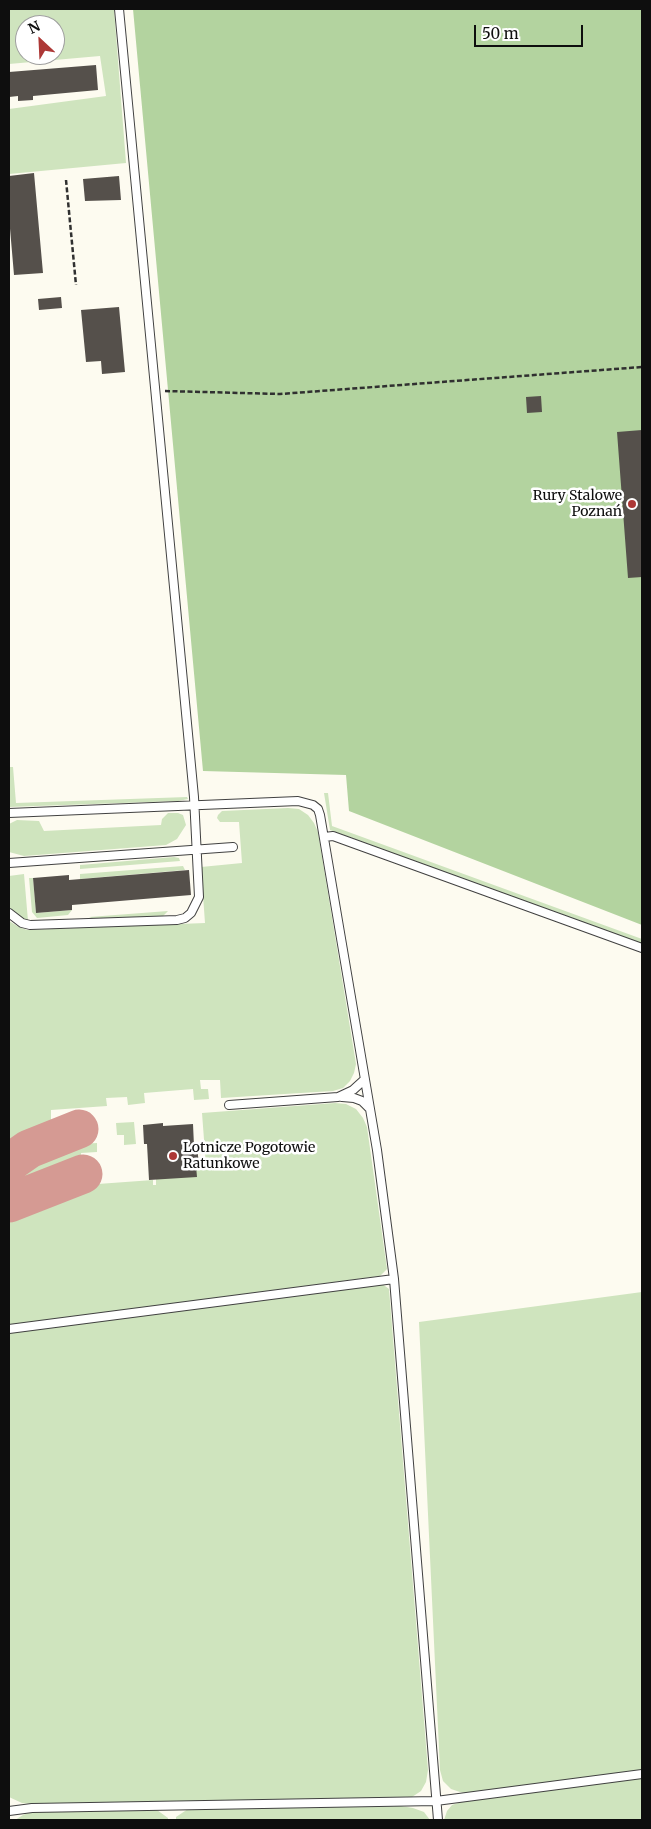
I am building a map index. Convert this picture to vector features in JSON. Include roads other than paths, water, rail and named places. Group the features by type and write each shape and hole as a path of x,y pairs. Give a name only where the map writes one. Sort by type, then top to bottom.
{"lane":[{"path":"9,913 22,923 30,926 184,918 196,906 199,897 194,805 119,9"},
{"path":"9,813 306,802 318,809 377,1150 394,1279 438,1820"},
{"path":"324,837 333,836 642,948"},
{"path":"9,863 233,847"},
{"path":"338,1098 353,1090 364,1080"},
{"path":"229,1105 354,1098 362,1101 369,1108"},
{"path":"9,1329 394,1279"},
{"path":"9,1811 32,1808 436,1801 642,1774"}],"place":[{"name":"Rury Stalowe Poznań","path":"632,504"},
{"name":"Lotnicze Pogotowie Ratunkowe","path":"173,1156"}]}
